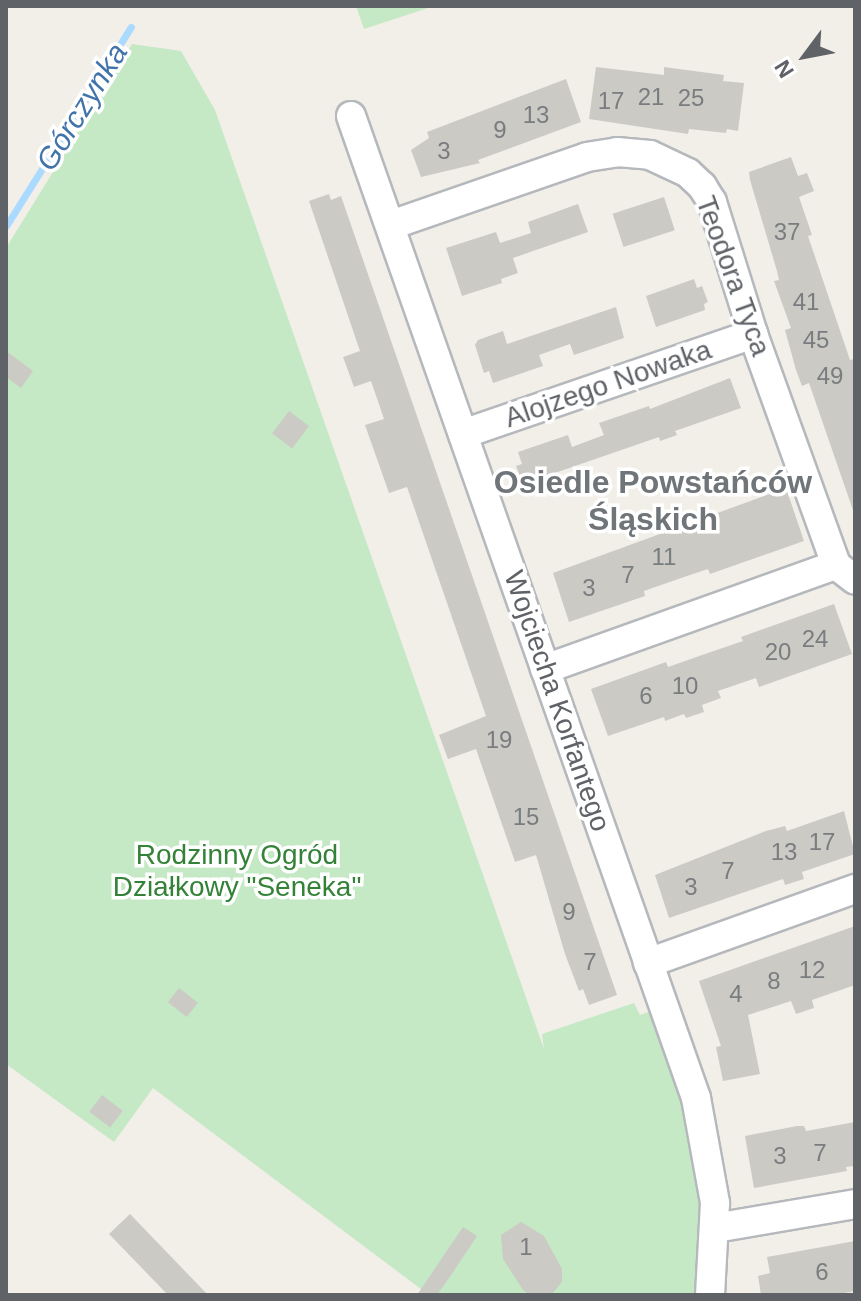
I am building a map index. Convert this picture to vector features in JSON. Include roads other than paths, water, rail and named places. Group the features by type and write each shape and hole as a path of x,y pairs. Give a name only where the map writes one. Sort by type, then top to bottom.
{"street":[{"name":"Wojciecha Korfantego","path":"351,116 706,1137 715,1228 710,1295"},
{"name":"Teodora Tyca","path":"391,225 559,164 617,152 650,155 688,173 702,186 712,202 753,334 846,572"},
{"name":"Alojzego Nowaka","path":"463,434 753,334"},
{"path":"545,669 846,572"},
{"path":"648,963 855,889"},
{"path":"715,1228 855,1204"}],"waterway":[{"name":"Górczynka","path":"6,226 131,27"}],"district":[{"name":"Osiedle Powstańców Śląskich","path":"653,502"}],"park label":[{"name":"Rodzinny Ogród Działkowy \"Seneka\"","path":"237,871"}]}
